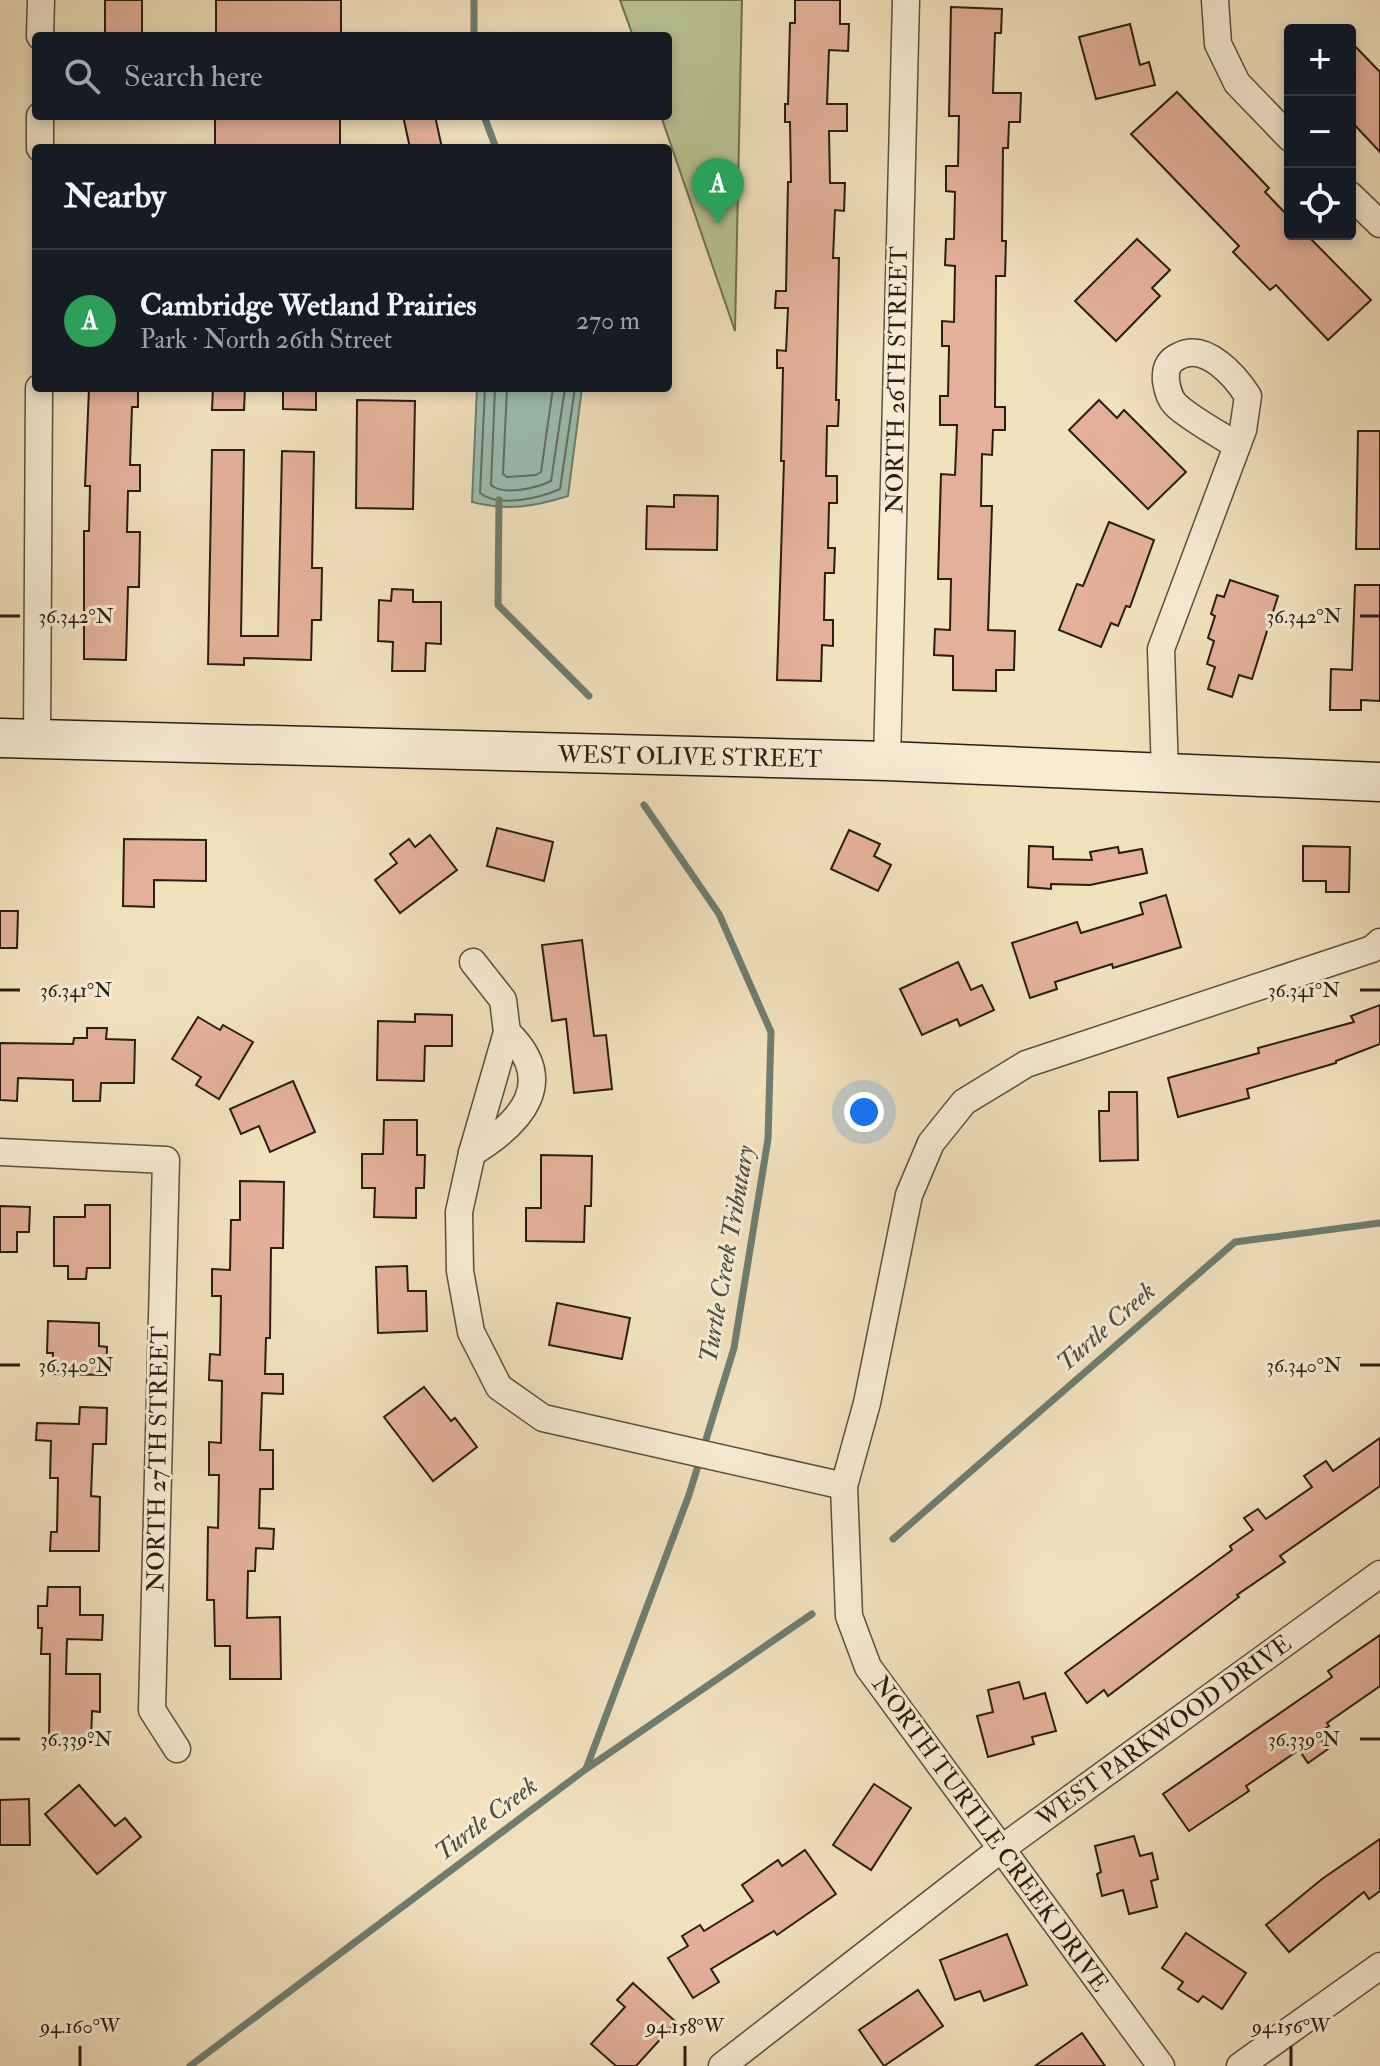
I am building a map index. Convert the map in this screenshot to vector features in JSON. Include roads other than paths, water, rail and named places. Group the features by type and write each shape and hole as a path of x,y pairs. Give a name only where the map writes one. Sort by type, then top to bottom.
{"main road":[{"name":"WEST OLIVE STREET","path":"0,738 887,761 1380,782"}],"street":[{"path":"40,32 41,0"},
{"name":"NORTH 26TH STREET","path":"887,761 906,0"},
{"path":"1215,0 1218,44 1237,83 1284,132"},
{"path":"40,120 40,144"},
{"path":"1356,201 1380,224"},
{"path":"37,739 39,392"},
{"path":"1165,773 1161,649 1237,446"},
{"name":"NORTH TURTLE CREEK DRIVE","path":"1161,2066 868,1667 849,1616 844,1486 867,1403 909,1195 931,1143 964,1102 1026,1064 1342,960 1372,949 1380,942"},
{"path":"473,962 503,1000 507,1032 472,1153 459,1212 460,1271 471,1332 499,1387 543,1418 844,1486"},
{"path":"472,1153 501,1135 521,1114 531,1090 531,1069 524,1048 507,1032"},
{"name":"NORTH 27TH STREET","path":"0,1152 166,1160 152,1710 177,1749"},
{"name":"WEST PARKWOOD DRIVE","path":"722,2066 1001,1849 1380,1574"},
{"path":"1240,2066 1380,1966"}],"water":[{"path":"477,392 581,392 568,496 520,506 472,502"}],"waterway":[{"name":"Turtle Creek Tributary","path":"474,0 474,32"},
{"name":"Turtle Creek Tributary","path":"486,120 494,144"},
{"name":"Turtle Creek Tributary","path":"499,500 498,605 589,696"},
{"name":"Turtle Creek Tributary","path":"586,1769 689,1495 734,1348 768,1139 771,1032 719,914 644,805"},
{"name":"Turtle Creek","path":"893,1539 1235,1242 1380,1223"},
{"name":"Turtle Creek","path":"190,2066 586,1769 812,1614"}],"place":[{"name":"Cambridge Wetland Prairies","path":"718,224"}]}
